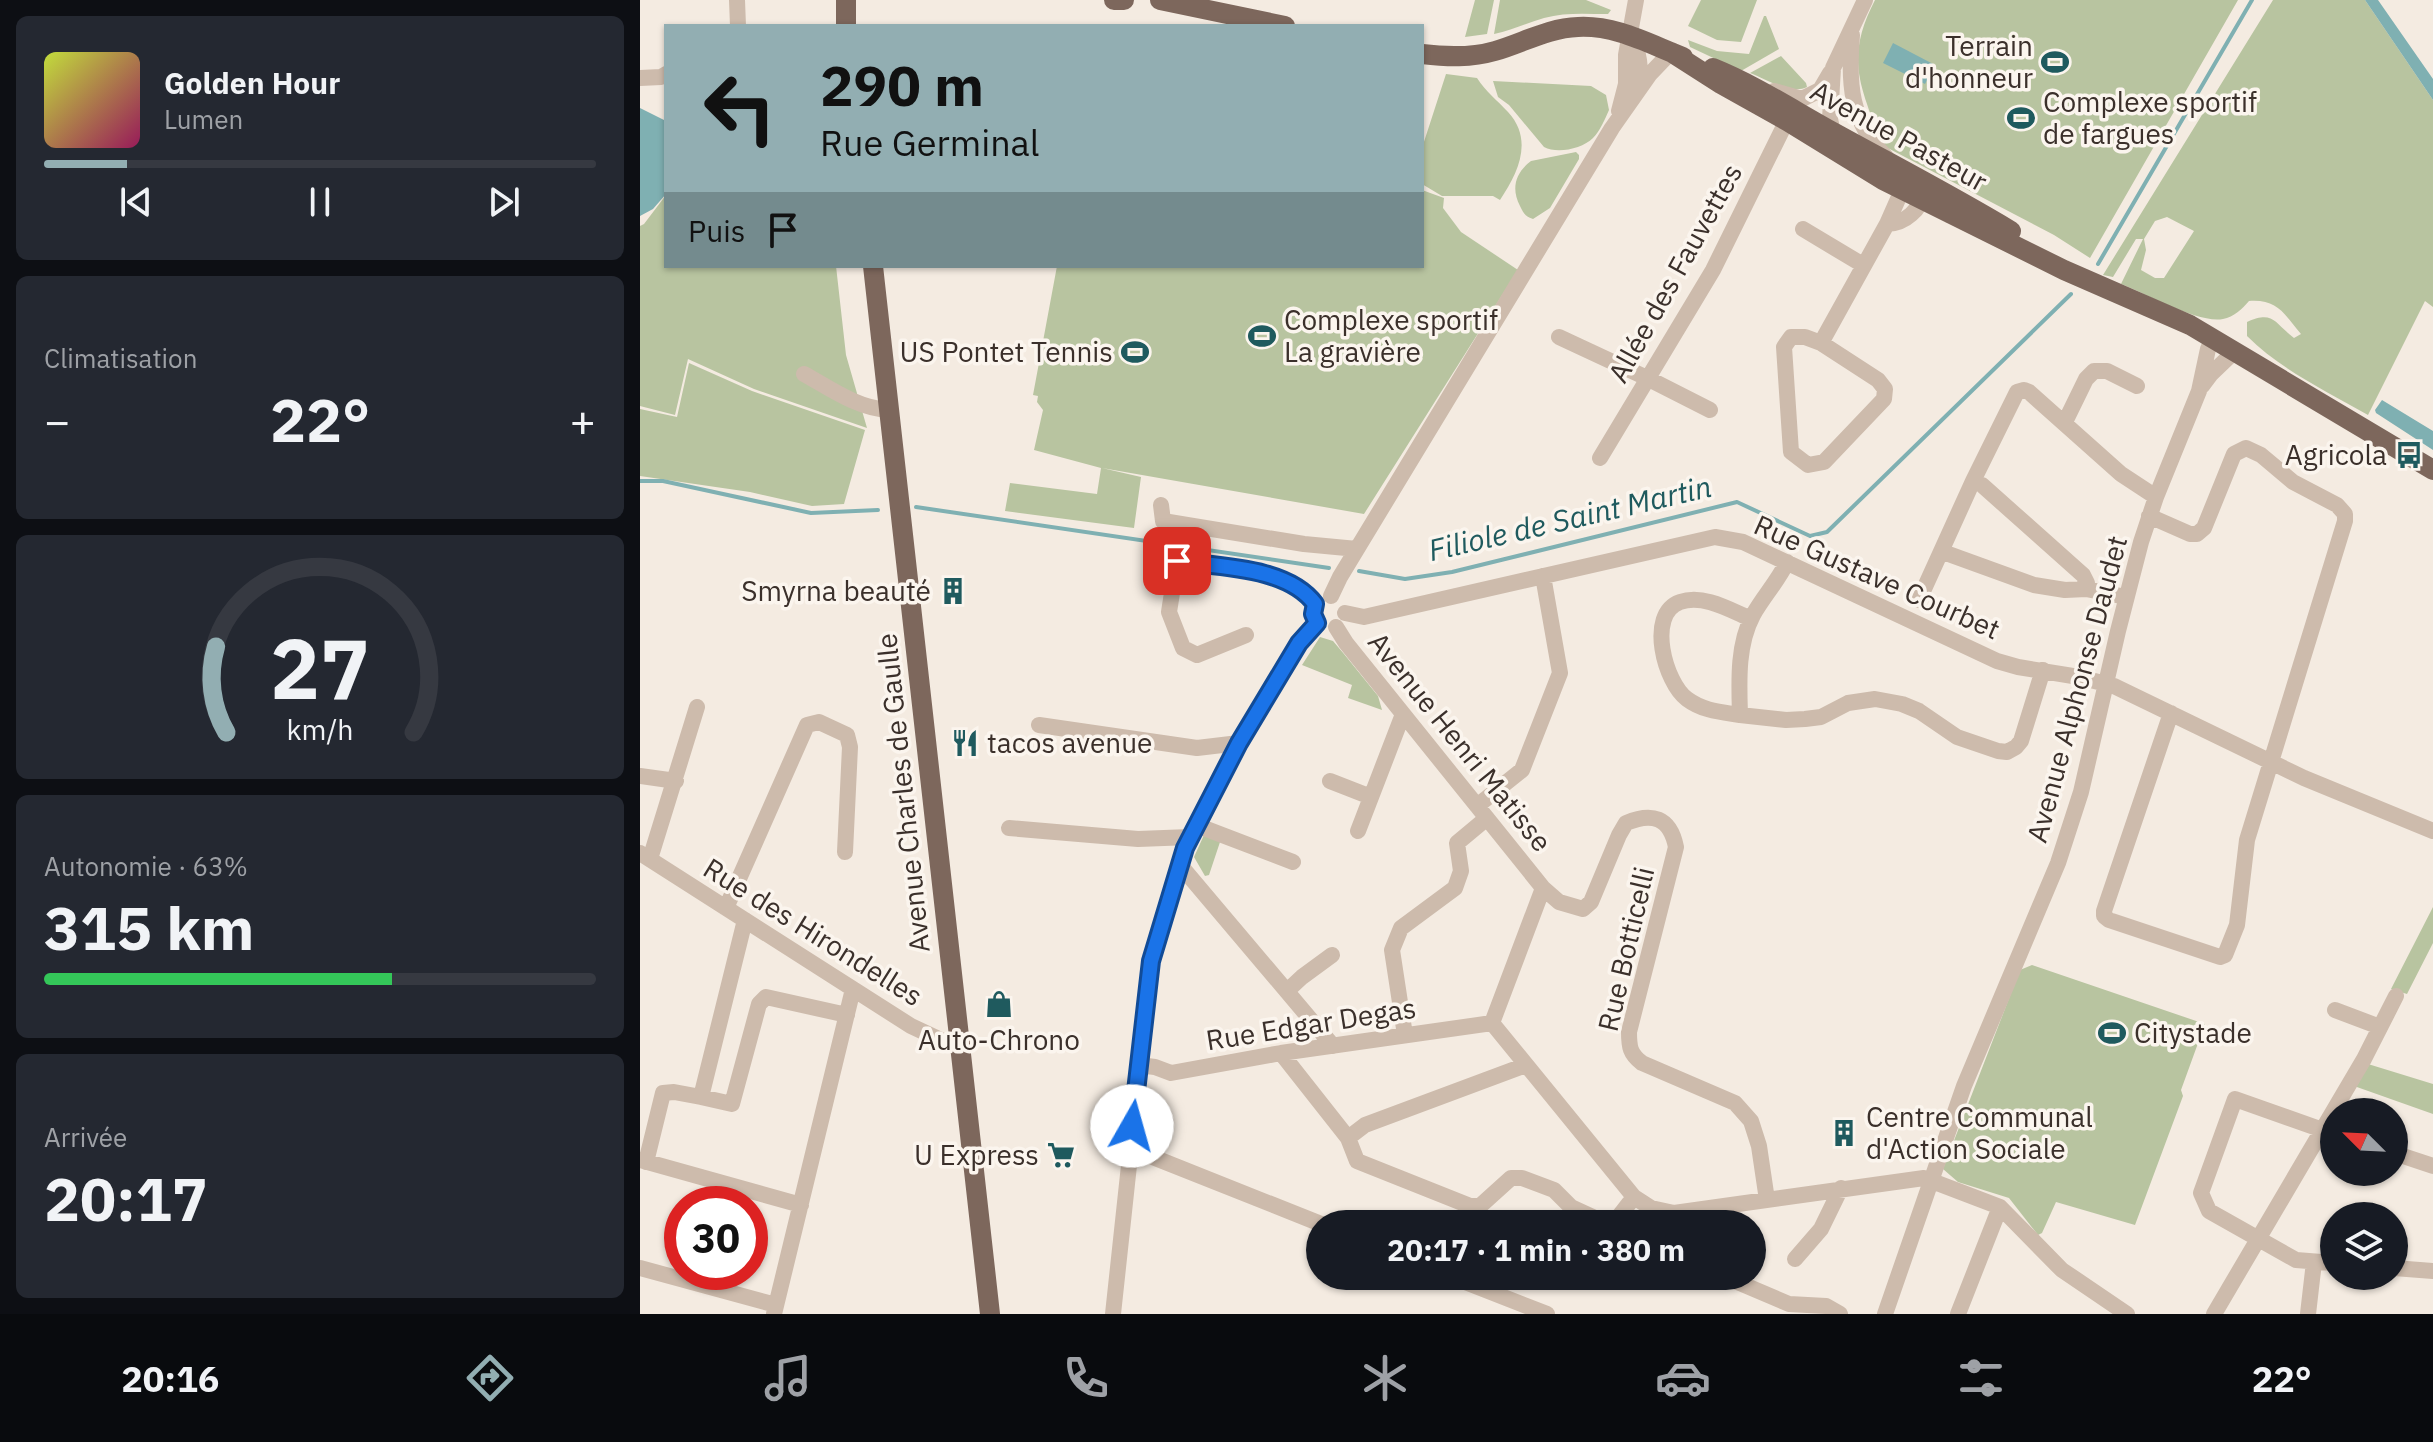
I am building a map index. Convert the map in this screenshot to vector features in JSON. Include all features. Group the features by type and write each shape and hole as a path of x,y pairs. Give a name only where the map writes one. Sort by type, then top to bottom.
{"main road":[{"path":"846,0 846,24"},
{"path":"1114,0 1124,0"},
{"path":"1160,0 1275,24"},
{"name":"Avenue Pasteur","path":"1424,54 1449,57 1482,55 1560,29 1604,28 1630,35 1745,81 1844,157 1912,182"},
{"name":"Avenue Pasteur","path":"1671,52 1721,84 1791,119 1835,135 2064,270 2172,315 2433,470"},
{"name":"Avenue Charles de Gaulle","path":"873,268 990,1314"}],"street":[{"path":"737,0 738,24"},
{"path":"1612,128 1624,96 1626,55 1636,0"},
{"path":"1745,81 1802,99 1820,90 1865,0"},
{"path":"1821,343 1912,182 1874,144 1864,128 1854,101 1850,70 1853,25"},
{"path":"1630,35 1640,57 1639,89"},
{"path":"1331,596 1612,128 1659,63 1671,52"},
{"path":"1833,68 1830,119 1844,157"},
{"path":"640,78 664,75"},
{"path":"1835,135 1849,125 1854,101"},
{"name":"Allée des Fauvettes","path":"1600,458 1713,270 1791,119"},
{"path":"1803,229 1863,265"},
{"path":"1559,337 1710,410"},
{"path":"1791,337 1805,337 1821,343 1878,380 1885,389 1884,399 1824,462 1808,465 1791,452 1784,347 1791,337"},
{"name":"Avenue Alphonse Daudet","path":"1885,1314 1964,1086 2058,863 2081,792 2126,597 2149,516 2199,391 2213,338"},
{"name":"Avenue Alphonse Daudet","path":"2199,391 2211,374 2235,351"},
{"path":"2065,422 2086,379 2094,371 2107,371 2137,386"},
{"path":"804,374 857,403 888,410"},
{"path":"1919,600 2017,392 2029,392 2121,474 2156,497"},
{"path":"2149,516 2190,534 2197,534 2204,528 2234,454 2246,448 2261,455 2293,482 2337,505 2345,514 2247,840 2240,911 2225,955 2214,957 2104,916 2171,713"},
{"path":"1973,481 1982,485 2083,575 2086,589"},
{"path":"1161,505 1163,521 1304,544 1357,549"},
{"name":"Rue Gustave Courbet","path":"1341,620 1715,537 1743,542 1997,661 2106,683 2335,792 2433,831"},
{"path":"1943,552 2034,585 2065,590 2086,589 2126,597"},
{"path":"1246,635 1197,655 1183,648 1169,612 1177,561 1273,575 1306,592 1315,604"},
{"path":"1740,715 1741,659 1751,619 1787,562"},
{"path":"1405,1035 1392,950 1401,928 1455,888 1461,871 1457,843 1522,770 1560,673 1543,576"},
{"path":"1331,596 1340,600 1341,620 1326,628 1317,623 1313,614 1315,604 1322,597 1331,596"},
{"path":"1751,619 1718,604 1694,600 1675,605 1667,612 1661,640 1670,677 1686,699 1708,710 1786,720 1805,719 1833,712 1848,703 1875,699 1902,704 1957,737 2007,752 2021,741 2043,670"},
{"name":"Avenue Henri Matisse","path":"1341,620 1346,643 1543,888 1492,1023"},
{"path":"1113,1314 1151,961 1193,831 1239,743 1299,643 1317,623"},
{"path":"645,856 676,781 697,707"},
{"path":"1358,831 1403,714"},
{"path":"726,908 807,725 819,722 847,735 850,747 845,852"},
{"path":"1039,725 1197,748 1239,743"},
{"path":"640,776 676,781"},
{"path":"1330,781 1371,797"},
{"name":"Rue Botticelli","path":"1543,888 1559,902 1583,909 1591,902 1626,823 1648,817 1662,820 1674,835 1676,847 1629,1032 1629,1047 1632,1056 1642,1063 1735,1103 1751,1121 1759,1146 1767,1200"},
{"path":"1009,828 1138,839 1193,831 1293,862"},
{"name":"Rue des Hirondelles","path":"645,856 911,1026 960,1049"},
{"path":"1180,865 1333,1046"},
{"path":"701,1097 745,920"},
{"path":"1287,991 1332,955"},
{"path":"640,1268 775,1309 853,989"},
{"path":"2344,1098 2396,996"},
{"path":"801,1205 643,1161 663,1093 674,1092 732,1104 759,1004 766,997 847,1015"},
{"path":"2335,1010 2380,1027"},
{"path":"1492,1023 1634,1197 1651,1208 1674,1213 1841,1188 1916,1179 1932,1181 2000,1207 2062,1270 2127,1314"},
{"name":"Rue Edgar Degas","path":"1139,1065 1171,1073 1281,1053 1492,1023"},
{"path":"1281,1053 1348,1138 1357,1161 1470,1206 1480,1206 1511,1178 1522,1178 1554,1190 1578,1210"},
{"path":"1348,1138 1365,1125 1526,1065"},
{"path":"2320,1129 2235,1099 2201,1193 2209,1211 2296,1260 2320,1262"},
{"path":"2214,1314 2320,1142"},
{"path":"1130,1148 1306,1218"},
{"path":"2408,1158 2433,1166"},
{"path":"1795,1259 1821,1229 1841,1188"},
{"path":"1623,1210 1634,1197"},
{"path":"1958,1314 2000,1207"},
{"path":"2308,1314 2314,1262"},
{"path":"2408,1269 2433,1271"},
{"path":"1486,1290 1547,1314"},
{"path":"1756,1290 1789,1304 1826,1306 1840,1314"},
{"path":"2091,1314 2099,1296"}],"green space":[{"path":"1475,0 1494,0 1487,34 1465,37"},
{"path":"1500,0 1586,0 1611,10 1608,14 1552,16 1494,34"},
{"path":"1701,0 1757,0 1741,42 1717,40 1688,26"},
{"name":"Complexe sportif de fargues","path":"1875,0 2238,0 2090,258 2054,235 1882,145 1862,89 1858,57 1860,40"},
{"path":"2273,0 2365,0 2433,100 2433,307 2425,301 2368,415 2289,370 2247,336 2247,322 2263,317 2273,320 2294,338 2301,334 2274,305 2249,301 2231,316 2213,319 2200,317 2121,284 2143,239 2136,239 2113,277 2103,275","holes":["2167,217 2194,231 2164,278 2155,278 2141,270 2146,250 2144,239 2155,221"]},
{"path":"1764,16 1779,49 1741,71 1690,47 1688,40 1717,51 1749,54"},
{"path":"1781,56 1807,87 1786,88 1750,73"},
{"path":"1446,74 1477,78 1516,123 1522,145 1517,168 1500,200 1493,196 1442,196 1424,185 1424,142"},
{"path":"1493,81 1591,86 1606,95 1609,110 1598,132 1588,142 1569,149 1549,149 1498,97"},
{"path":"1576,152 1579,159 1550,208 1533,219 1526,216 1516,193 1516,182 1521,171 1531,161"},
{"name":"Complexe sportif La gravière","path":"1424,191 1444,198 1443,208 1461,232 1518,270 1364,514 1102,468 1141,477 1134,528 1005,511 1010,483 1097,494 1101,468 1034,450 1043,410 1037,402 1038,396 1033,395 1057,268 1424,268"},
{"path":"664,198 664,268 836,268 846,355 867,428 754,389 688,359 675,415 640,406 640,226"},
{"path":"689,363 752,391 865,430 844,504 812,506 750,492 640,476 640,409 677,417"},
{"path":"1320,637 1333,641 1378,696 1382,710 1348,698 1352,685 1302,665"},
{"path":"1204,835 1220,842 1209,875 1205,876 1194,857"},
{"path":"2433,907 2433,943 2407,994 2391,989"},
{"path":"2032,965 2205,1024 2181,1090 2183,1096 2135,1225 2056,1202 2042,1233 2038,1235 2009,1198 1958,1182 1943,1169 2020,970"},
{"path":"2368,1064 2433,1084 2433,1114 2408,1105 2408,1098 2388,1098 2354,1086"}],"water":[{"path":"2365,0 2378,0 2433,79 2433,100"},
{"path":"1893,43 1935,65 1925,84 1883,63"},
{"path":"640,108 664,120 664,196 653,209 640,216"},
{"path":"2382,400 2433,431 2433,450 2376,413"}],"waterway":[{"name":"Filiole de Saint Martin","path":"2098,264 2252,0"},
{"name":"Filiole de Saint Martin","path":"1359,571 1405,579 1452,572 1737,502 1810,536 1827,532 2071,294"},
{"name":"Filiole de Saint Martin","path":"640,481 663,481 811,513 878,510"},
{"name":"Filiole de Saint Martin","path":"916,507 1329,568"}],"place":[{"name":"Terrain d'honneur","path":"2055,62"},
{"name":"Complexe sportif de fargues","path":"2021,118"},
{"name":"Complexe sportif La gravière","path":"1262,336"},
{"name":"US Pontet Tennis","path":"1135,352"},
{"name":"Agricola","path":"2409,455"},
{"name":"Smyrna beauté","path":"953,591"},
{"name":"tacos avenue","path":"965,743"},
{"name":"Auto-Chrono","path":"999,1004"},
{"name":"Citystade","path":"2112,1033"},
{"name":"Centre Communal d'Action Sociale","path":"1844,1133"},
{"name":"U Express","path":"1061,1155"}],"route":[{"path":"1132,1126 1151,961 1185,848 1239,743 1299,643 1317,623 1313,614 1315,604 1306,592 1273,575 1177,561"}]}
